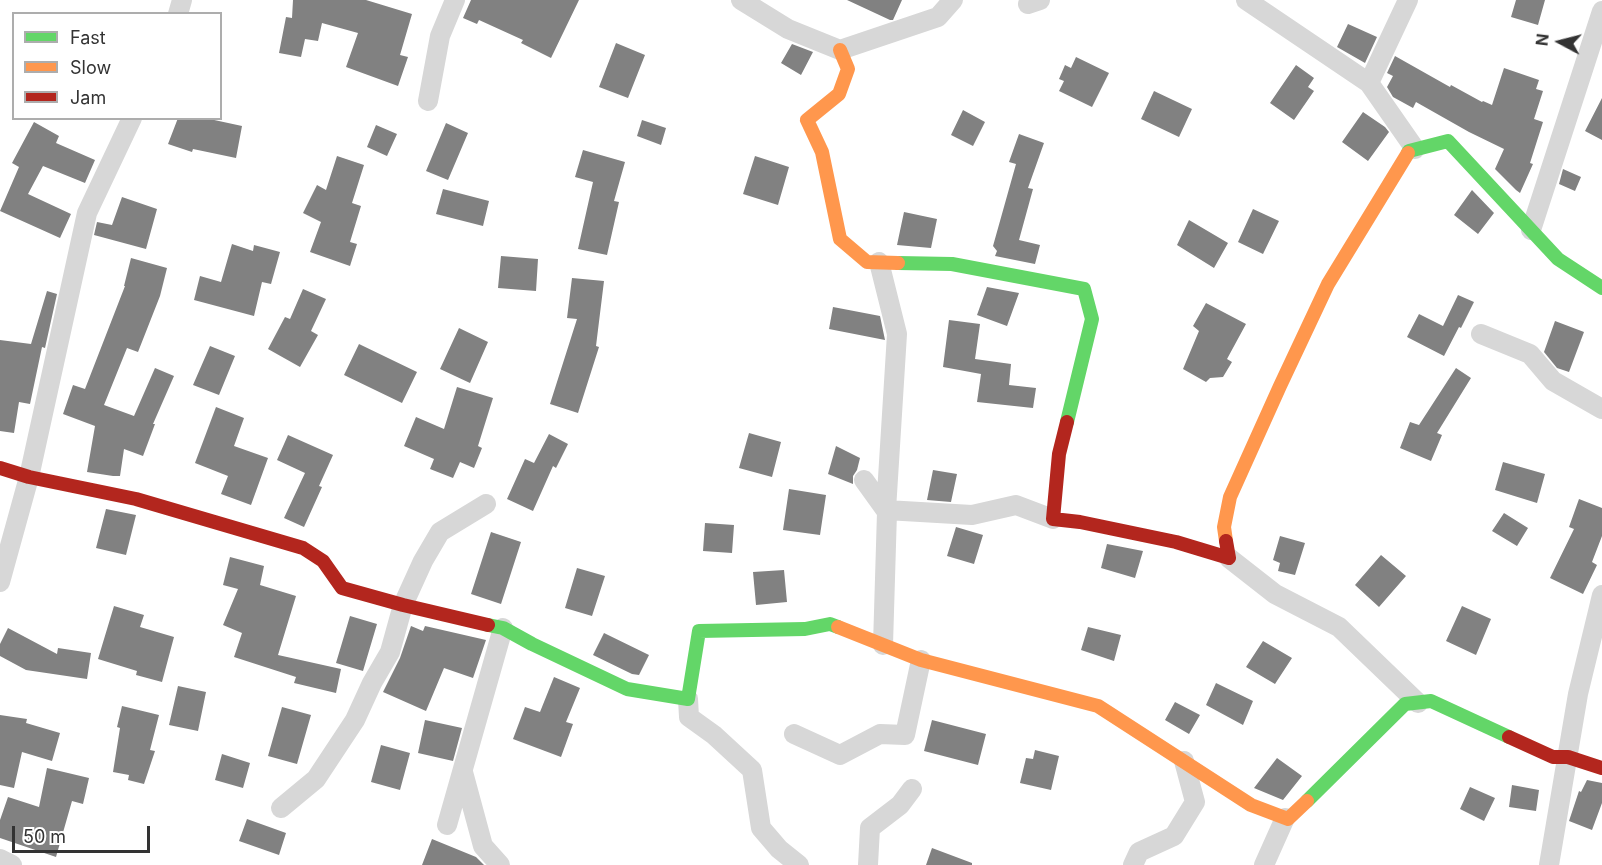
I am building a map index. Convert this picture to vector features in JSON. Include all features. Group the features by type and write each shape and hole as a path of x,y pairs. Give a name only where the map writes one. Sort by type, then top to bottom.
{"street":[{"path":"428,101 440,36 455,0"},
{"path":"741,0 788,28 840,50 938,17 953,0"},
{"path":"1246,0 1369,83 1414,149"},
{"path":"1369,83 1408,0"},
{"path":"1531,230 1602,11"},
{"path":"840,50 848,69 839,94 807,120 822,152 840,239 867,262 952,264 1084,289 1092,319 1059,454 1053,519"},
{"path":"0,582 29,477 87,213 131,120"},
{"path":"1229,558 1224,527 1230,497 1328,284 1409,151 1448,141 1558,259 1602,288"},
{"path":"879,262 897,334 886,510 883,645"},
{"path":"1481,334 1530,354 1553,381 1602,409"},
{"path":"0,468 29,477 136,499 303,548 323,561 342,588 503,628 627,689 688,699"},
{"path":"864,480 886,510"},
{"path":"281,808 316,779 355,720 372,683 390,652 404,605 423,561 440,532 486,504"},
{"path":"886,510 972,515 1016,505 1053,519 1080,522 1176,542 1229,558 1275,594 1339,627 1418,703"},
{"path":"1549,865 1578,694 1602,595"},
{"path":"799,865 779,849 761,828 752,770 714,735 689,717 688,699 699,631 805,629 830,624 921,660 1098,706 1251,805 1288,819 1405,704 1431,701 1553,757 1568,757 1602,768"},
{"path":"447,825 503,628"},
{"path":"794,734 840,755 880,734 904,735 921,660"},
{"path":"1133,865 1138,852 1174,836 1195,802 1184,761"},
{"path":"463,771 483,846 500,865"},
{"path":"868,865 870,828 900,805 912,789"},
{"path":"1263,865 1285,818"},
{"path":"0,859 12,865"}],"building":[{"path":"293,0 366,0 412,14 400,55 408,57 398,86 346,67 358,33 322,23 318,41 305,39 301,57 279,53 286,17 292,18"},
{"path":"471,0 579,0 551,58 521,43 523,40 479,20 477,24 463,18"},
{"path":"847,0 902,0 893,20 890,20"},
{"path":"1516,0 1545,0 1538,25 1511,17"},
{"path":"1348,24 1377,37 1365,63 1337,47"},
{"path":"616,43 645,55 628,98 599,87"},
{"path":"792,44 813,52 801,75 781,63"},
{"path":"1395,56 1450,87 1451,85 1492,105 1504,68 1539,80 1536,89 1543,91 1534,119 1543,122 1530,163 1533,164 1520,193 1495,169 1504,149 1416,102 1413,108 1393,97 1387,87 1393,76 1387,73"},
{"path":"1076,57 1109,73 1092,107 1059,91 1064,81 1059,79 1065,65 1071,68"},
{"path":"1296,65 1314,78 1308,87 1314,91 1294,120 1270,103"},
{"path":"1154,91 1192,109 1179,137 1141,119"},
{"path":"1602,98 1602,140 1585,131"},
{"path":"963,110 985,122 973,146 951,135"},
{"path":"1363,112 1389,132 1368,161 1342,142"},
{"path":"177,120 214,120 242,126 236,158 193,149 192,152 168,144"},
{"path":"642,120 666,128 661,145 637,136"},
{"path":"34,122 59,136 56,143 95,160 85,183 43,166 28,194 71,214 60,238 0,211 19,167 12,163"},
{"path":"446,123 468,133 448,180 426,171"},
{"path":"376,125 397,134 387,156 367,147"},
{"path":"1019,134 1044,143 1028,188 1033,189 1019,240 1040,245 1035,264 995,256 997,251 993,246 1016,164 1009,162"},
{"path":"583,150 625,162 614,201 619,202 607,255 578,249 593,182 575,177"},
{"path":"337,156 364,165 352,203 361,206 350,242 357,244 350,266 310,252 321,222 303,213 317,185 326,190"},
{"path":"755,156 789,167 778,205 743,194"},
{"path":"1563,169 1581,177 1575,191 1559,184"},
{"path":"443,189 489,201 483,226 436,214"},
{"path":"1472,190 1494,213 1478,234 1454,215"},
{"path":"122,197 157,209 146,249 94,235 97,222 112,225"},
{"path":"1253,209 1279,221 1263,254 1238,242"},
{"path":"904,212 937,219 931,248 897,245"},
{"path":"1189,220 1228,243 1214,268 1177,245"},
{"path":"232,244 253,251 254,245 280,252 271,284 262,282 254,316 194,300 200,276 221,282"},
{"path":"501,256 538,259 536,291 498,288"},
{"path":"131,258 167,268 160,296 138,352 127,348 104,405 134,416 155,368 174,376 153,424 155,424 143,456 124,449 120,476 113,476 87,472 95,426 63,414 73,385 85,389 125,286"},
{"path":"572,278 604,281 596,346 599,347 578,413 550,404 577,319 567,318"},
{"path":"987,287 1019,293 1007,326 977,315"},
{"path":"303,289 326,299 311,331 318,335 300,367 268,349 285,317 290,319"},
{"path":"47,291 57,294 45,348 42,347 30,404 19,402 14,433 0,431 0,340 31,344"},
{"path":"1458,295 1474,302 1444,356 1407,337 1419,314 1443,326"},
{"path":"1206,303 1246,324 1227,359 1232,362 1223,377 1210,378 1206,382 1183,369 1199,331 1193,326"},
{"path":"833,307 880,316 885,340 829,329"},
{"path":"949,320 980,324 975,359 1011,364 1009,385 1036,388 1033,408 977,402 981,374 943,367"},
{"path":"1555,321 1584,332 1569,372 1557,368 1544,352"},
{"path":"459,328 488,342 470,383 440,369"},
{"path":"359,344 417,372 402,403 344,375"},
{"path":"210,346 235,356 219,395 193,385"},
{"path":"1456,368 1471,378 1437,433 1442,435 1431,461 1400,448 1410,422 1419,425"},
{"path":"457,387 493,398 478,446 482,448 474,468 460,462 453,478 430,469 434,459 404,446 416,417 444,429"},
{"path":"216,407 244,418 234,446 268,458 251,505 221,494 228,476 195,463"},
{"path":"749,433 781,442 772,477 739,468"},
{"path":"549,434 568,444 556,468 553,466 533,511 507,499 525,459 534,463"},
{"path":"288,435 333,455 304,527 284,518 305,473 277,460"},
{"path":"836,446 860,458 853,476 853,484 828,474"},
{"path":"1503,462 1545,474 1537,503 1495,490"},
{"path":"933,470 957,474 951,502 927,500"},
{"path":"789,489 826,495 820,535 783,530"},
{"path":"1579,499 1602,508 1602,536 1592,562 1597,565 1583,594 1550,578 1574,529 1569,527"},
{"path":"106,509 136,515 126,555 96,548"},
{"path":"1504,513 1528,528 1517,546 1492,531"},
{"path":"705,523 734,525 732,553 703,551"},
{"path":"956,527 983,535 974,564 947,556"},
{"path":"491,532 521,542 501,604 471,594"},
{"path":"1280,536 1305,543 1295,575 1278,571 1280,563 1273,560"},
{"path":"1107,544 1143,551 1135,578 1101,568"},
{"path":"1381,555 1406,576 1379,607 1355,585"},
{"path":"230,557 264,566 260,585 296,596 278,655 341,669 336,693 294,683 296,677 234,657 242,633 223,625 238,589 223,585"},
{"path":"577,568 605,576 592,616 565,608"},
{"path":"784,570 787,602 756,605 753,572"},
{"path":"114,606 144,615 140,627 174,637 162,682 136,675 137,671 98,659"},
{"path":"1462,606 1491,619 1476,655 1446,641"},
{"path":"350,616 377,624 363,671 336,663"},
{"path":"411,626 423,631 425,626 486,640 473,678 444,668 426,711 383,692 400,658"},
{"path":"1088,627 1121,635 1114,661 1081,650"},
{"path":"8,628 57,654 58,648 91,653 87,679 26,670 0,656 0,644"},
{"path":"604,633 649,655 639,675 632,674 593,655"},
{"path":"1263,641 1292,658 1275,684 1246,667"},
{"path":"554,677 580,688 566,722 573,724 561,757 513,739 525,707 540,712"},
{"path":"1216,683 1253,701 1243,725 1206,705"},
{"path":"178,686 206,692 198,731 169,725"},
{"path":"1175,702 1200,715 1189,734 1165,720"},
{"path":"122,706 159,715 150,750 155,751 144,784 128,780 129,775 113,772 120,728 117,727"},
{"path":"282,707 311,715 297,764 268,756"},
{"path":"0,715 27,719 26,723 60,733 52,761 22,752 14,788 0,785"},
{"path":"425,720 462,728 453,761 418,753"},
{"path":"932,720 986,734 978,765 924,751"},
{"path":"381,745 410,753 400,790 371,782"},
{"path":"1035,750 1059,756 1051,790 1020,783 1026,758 1033,759"},
{"path":"222,754 250,763 243,788 215,780"},
{"path":"1277,758 1302,776 1283,800 1254,788"},
{"path":"47,768 89,778 83,804 72,801 56,857 0,838 0,820 8,797 39,807"},
{"path":"1587,780 1602,783 1602,803 1592,830 1569,821 1579,791 1581,792"},
{"path":"1512,785 1539,790 1536,811 1509,807"},
{"path":"1470,787 1495,798 1484,821 1460,809"},
{"path":"247,819 286,833 279,855 239,841"},
{"path":"432,839 476,857 484,865 422,865"},
{"path":"932,848 972,863 972,865 926,865"}],"traffic: fast":[{"path":"1408,153 1448,141 1558,259 1602,288"},
{"path":"898,263 952,264 1084,289 1092,319 1067,422"},
{"path":"488,625 503,628 627,689 688,699 699,631 805,629 830,624 838,627"},
{"path":"1307,801 1405,704 1431,701 1509,737"}],"traffic: slow":[{"path":"840,50 848,69 839,94 807,120 822,152 840,239 867,262 898,263"},
{"path":"1226,541 1224,527 1230,497 1280,386 1328,284 1408,153"},
{"path":"838,627 921,660 1098,706 1251,805 1288,819 1307,801"}],"traffic: jam":[{"path":"1067,422 1059,454 1053,519 1080,522 1176,542 1229,558 1226,541"},
{"path":"0,468 29,477 136,499 303,548 323,561 342,588 488,625"},
{"path":"1509,737 1553,757 1568,757 1602,768"}]}
